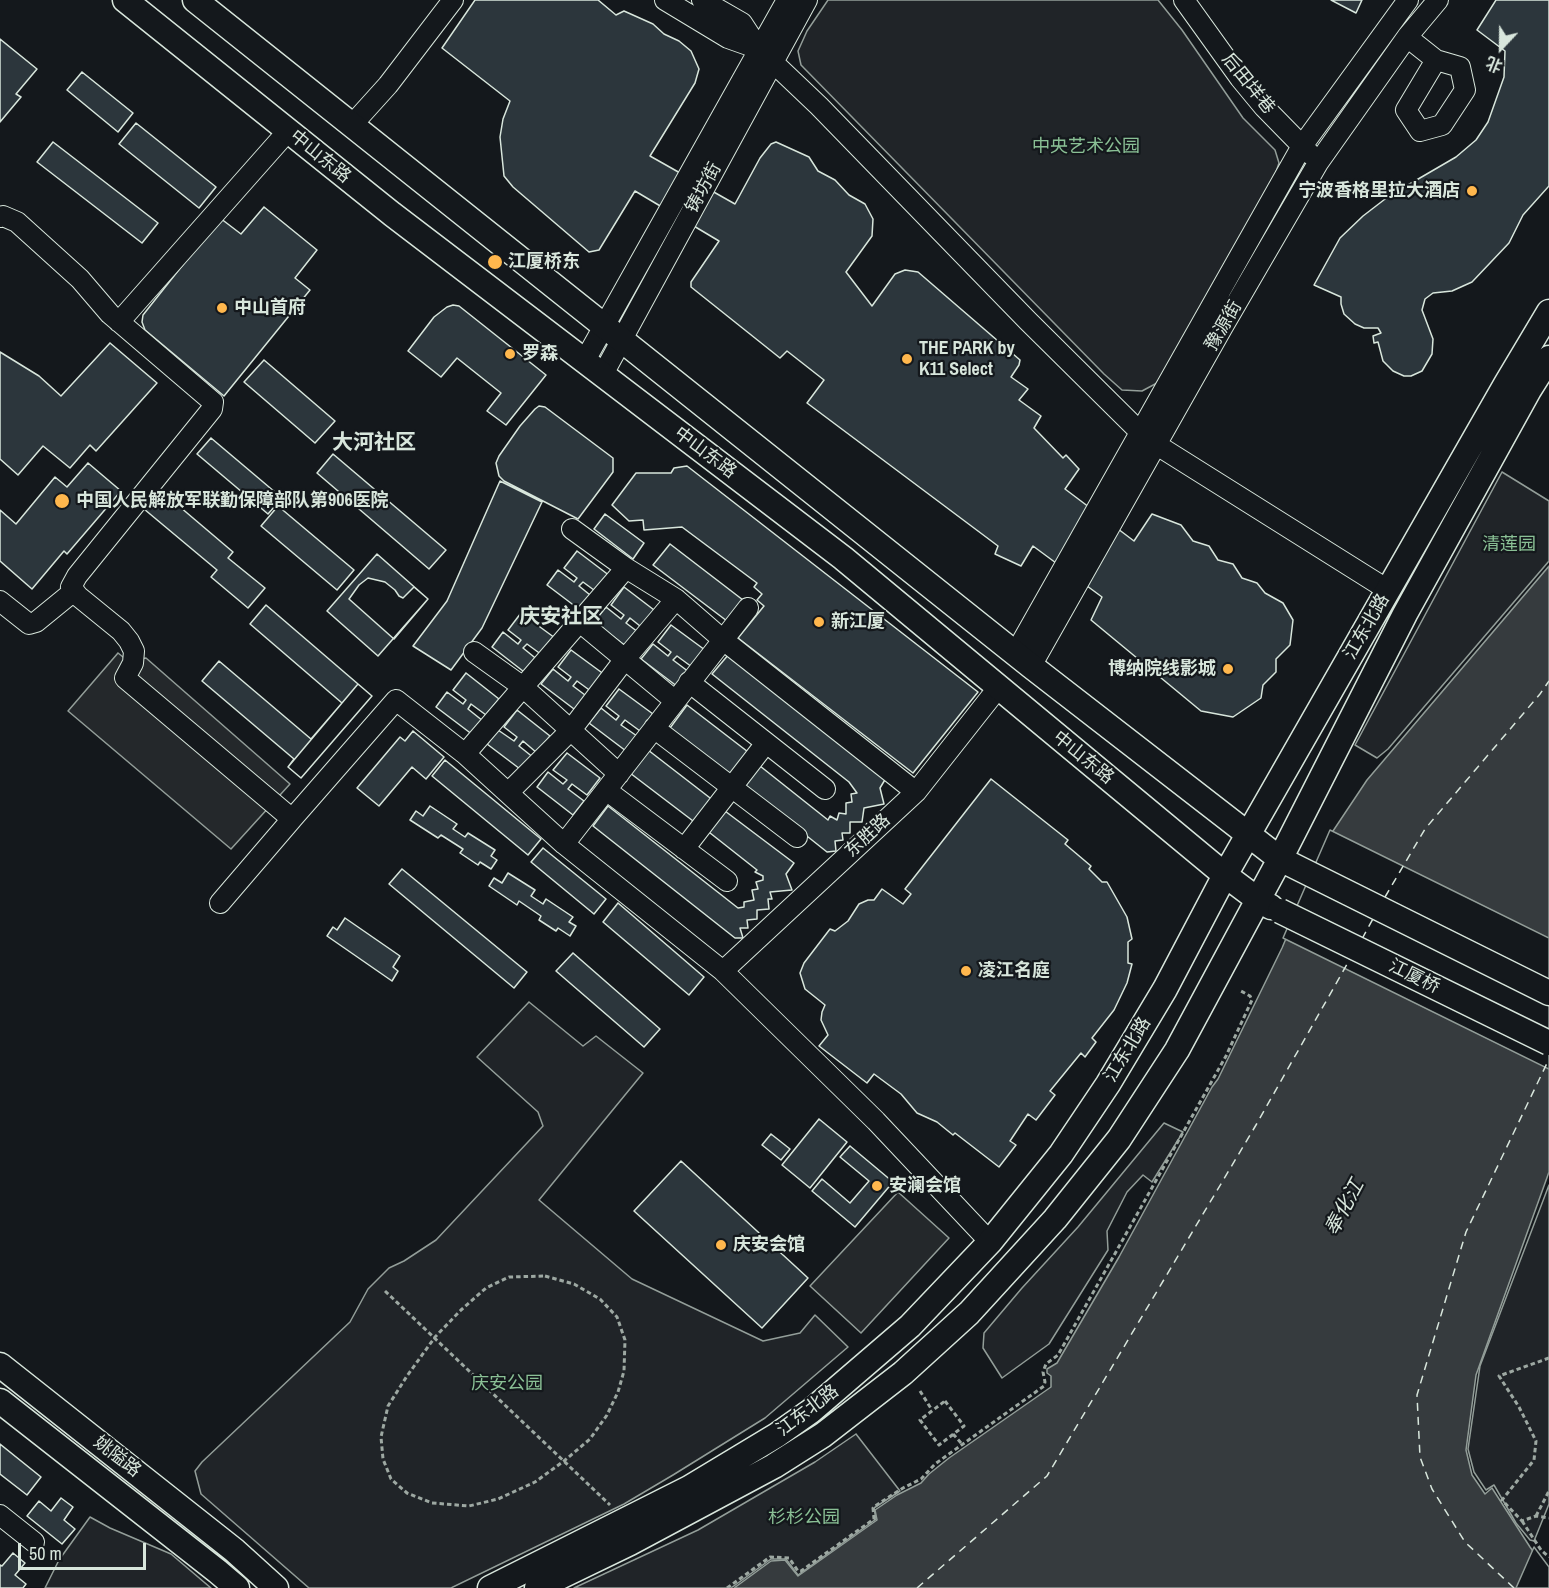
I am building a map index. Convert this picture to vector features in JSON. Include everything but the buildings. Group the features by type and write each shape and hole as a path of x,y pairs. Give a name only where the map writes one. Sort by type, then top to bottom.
{"main road":[{"name":"中山东路","path":"125,0 392,214 843,558 1225,875 1257,899 1280,912"},
{"name":"中山东路","path":"195,0 1023,660 1248,835 1290,864"},
{"name":"江东北路","path":"490,1588 690,1488 777,1435 811,1411 910,1326 990,1242 1061,1154 1108,1084 1165,989 1225,875 1549,312"},
{"name":"江东北路","path":"537,1588 630,1543 774,1466 823,1435 903,1373 969,1313 1055,1219 1119,1139 1177,1050 1257,899 1290,864 1405,614 1549,358"},
{"path":"1290,864 1549,993"},
{"name":"江厦桥","path":"1280,912 1549,1043"},
{"name":"姚隘路","path":"0,1365 234,1550 276,1588"},
{"name":"姚隘路","path":"0,1401 237,1588"}],"street":[{"path":"351,126 388,85 453,0"},
{"path":"665,0 728,38 766,55"},
{"path":"702,0 742,23 766,55 844,131 1028,321 1140,432 1388,590"},
{"name":"铸坊街","path":"766,55 787,0"},
{"name":"铸坊街","path":"593,369 766,55 807,0"},
{"name":"后田垟巷","path":"1184,0 1240,78 1264,107 1318,163"},
{"name":"豫源街","path":"1023,660 1140,432 1302,146 1408,0"},
{"name":"豫源街","path":"1023,660 1157,444 1318,163 1407,37 1438,0"},
{"path":"1407,37 1436,60"},
{"path":"119,322 288,131"},
{"path":"0,217 3,216 17,222 80,279 110,314 213,402 212,409 76,576 71,587 78,596 121,631 129,641 134,651 133,663 125,678 292,819"},
{"path":"572,529 626,568 676,599 722,639 916,792"},
{"path":"465,754 626,568"},
{"path":"0,601 29,624 36,622 75,591"},
{"path":"508,793 571,730 625,659 676,599"},
{"path":"564,844 747,608"},
{"path":"580,622 674,700"},
{"path":"474,652 523,687 619,774"},
{"path":"689,682 825,789"},
{"name":"东胜路","path":"723,971 916,792 998,688"},
{"path":"220,903 396,699 465,754 564,844 723,971 876,1120 990,1242"},
{"path":"654,728 797,837"},
{"path":"684,849 766,743"},
{"path":"606,790 727,881"},
{"path":"3,1524 34,1542"}],"path":[{"path":"727,1588 770,1557 789,1558 798,1571 801,1570 874,1519 873,1508 875,1506 921,1479 935,1464 1044,1386 1043,1372 1046,1364 1058,1355 1226,1056 1252,1000 1250,996 1241,992"},
{"path":"545,1276 574,1284 600,1299 617,1317 625,1340 624,1371 618,1392 607,1414 590,1438 564,1461 535,1482 498,1499 469,1506 432,1503 407,1494 391,1479 382,1459 381,1437 388,1406 420,1355 461,1310 486,1288 509,1277 545,1276"},
{"path":"385,1291 627,1521"},
{"path":"1549,1358 1499,1376 1519,1407 1536,1441 1534,1460 1502,1500 1522,1521 1541,1550 1549,1557"},
{"path":"920,1391 932,1410"},
{"path":"945,1401 964,1426 939,1445 920,1420 932,1410 945,1401"},
{"path":"953,1434 962,1444"},
{"path":"1536,1516 1549,1491"},
{"path":"1522,1521 1536,1516 1549,1518"}],"green space":[{"name":"中央艺术公园","path":"828,0 1158,0 1182,30 1243,118 1275,150 1279,163 1273,181 1157,383 1142,391 1122,390 1104,374 801,65 798,51 807,31"},
{"name":"清莲园","path":"1502,472 1549,501 1549,561 1388,749 1377,758 1355,745"},
{"name":"庆安公园","path":"529,1002 583,1046 596,1036 643,1073 539,1200 632,1279 763,1341 800,1333 815,1315 848,1347 765,1418 673,1475 624,1504 451,1588 309,1588 201,1494 195,1471 350,1322 368,1289 389,1268 436,1240 543,1126 538,1112 477,1057"},
{"path":"1164,1123 1183,1132 1152,1182 1143,1175 1127,1192 1107,1231 1108,1250 1049,1344 1002,1378 983,1348 984,1333 1078,1227"},
{"path":"1549,1185 1549,1504 1534,1541 1530,1540 1516,1523 1494,1485 1486,1490 1474,1472 1468,1449 1480,1366"},
{"name":"杉杉公园","path":"856,1434 900,1491 874,1508 876,1519 798,1575 786,1559 771,1559 731,1588 574,1588 698,1530 815,1462"},
{"path":"90,1517 171,1554 211,1588 45,1588 59,1560"}],"shaded area":[{"path":"118,653 128,661 146,658 290,784 231,849 68,711"},
{"path":"898,1192 949,1238 861,1333 810,1286"}],"water":[{"name":"奉化江","path":"1549,566 1549,1172 1476,1375 1466,1450 1472,1475 1485,1494 1492,1488 1545,1568 1549,1588 734,1588 771,1561 785,1560 798,1576 877,1520 875,1510 921,1483 949,1458 1051,1387 1051,1376 1047,1373 1047,1369 1057,1363 1218,1079 1282,948 1329,837 1367,780"}],"pier":[{"path":"1330,830 1549,938 1549,1069 1283,938"},
{"path":"1534,1547 1549,1567 1549,1588 1516,1588"}],"ferry route":[{"path":"1385,897 1425,829 1549,681"},
{"path":"1362,939 1374,917"},
{"path":"917,1588 1047,1476 1256,1125 1350,959"},
{"path":"1514,1588 1465,1542 1432,1489 1420,1457 1417,1395 1466,1232 1549,1059"}],"place":[{"name":"宁波香格里拉大酒店","path":"1472,191"},
{"name":"江厦桥东","path":"495,262"},
{"name":"中山首府","path":"222,308"},
{"name":"罗森","path":"510,354"},
{"name":"THE PARK by K11 Select","path":"907,359"},
{"name":"中国人民解放军联勤保障部队第906医院","path":"62,501"},
{"name":"新江厦","path":"819,622"},
{"name":"博纳院线影城","path":"1228,669"},
{"name":"凌江名庭","path":"966,971"},
{"name":"安澜会馆","path":"877,1186"},
{"name":"庆安会馆","path":"721,1245"}],"district":[{"name":"大河社区","path":"374,443"},
{"name":"庆安社区","path":"561,617"}]}
